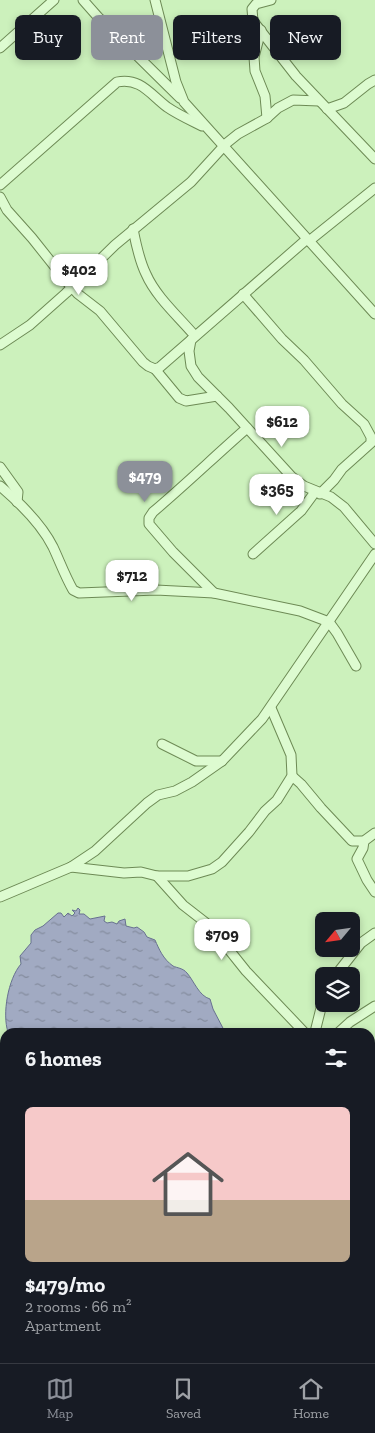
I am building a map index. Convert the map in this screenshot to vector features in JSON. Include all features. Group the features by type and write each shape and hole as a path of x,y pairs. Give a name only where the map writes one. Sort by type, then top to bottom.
{"street":[{"path":"0,48 54,0"},
{"path":"83,0 98,18 184,102 375,314"},
{"path":"155,0 176,82 184,102"},
{"path":"271,0 255,2 251,14 253,21 296,76 375,159"},
{"path":"261,30 254,57 255,71 265,96 267,118"},
{"path":"0,185 117,82 126,80 138,83 168,108 208,129"},
{"path":"327,109 344,102 375,80"},
{"path":"0,344 30,325 133,229 191,182 223,147 238,134 267,118 278,108 293,100 319,101"},
{"path":"0,197 7,210 78,294 100,311 143,362 148,366 156,368 160,367 308,240 375,188"},
{"path":"133,229 137,252 146,275 193,338"},
{"path":"243,294 342,404 364,424 372,437 371,443 342,469 334,480 317,493 301,511 253,554"},
{"path":"193,338 189,351 191,366 198,377 291,476 317,493 331,497 344,507 375,544"},
{"path":"156,368 179,398 186,401 217,396"},
{"path":"214,593 161,538 149,524 149,518 153,512 247,428"},
{"path":"0,467 18,492 17,502"},
{"path":"0,486 43,531 73,590 79,593 156,590 214,593 300,611 329,622 337,632 356,666"},
{"path":"0,897 71,867 95,850 158,795 175,791 222,762 271,708 375,554"},
{"path":"71,867 124,873 141,872 156,876 188,876 212,869 222,862 265,811 278,800 292,776 290,755 271,708"},
{"path":"162,744 196,761 222,762"},
{"path":"292,776 352,841 364,842"},
{"path":"375,833 364,842 357,859 375,892"},
{"path":"156,876 182,905 210,926 246,971 300,1028"},
{"path":"342,967 361,943 375,933"},
{"path":"343,1028 375,1006"},
{"path":"316,1028 320,1012"}],"water":[{"path":"78,908 80,910 79,914 84,914 90,919 105,916 104,921 107,923 117,924 125,919 126,926 137,927 147,937 155,940 167,960 173,966 185,971 200,992 210,999 223,1028 7,1028 7,997 16,970 21,964 20,956 31,943 31,935 58,913 61,913 64,917 68,913 72,916 75,913 72,910 76,911"}]}
